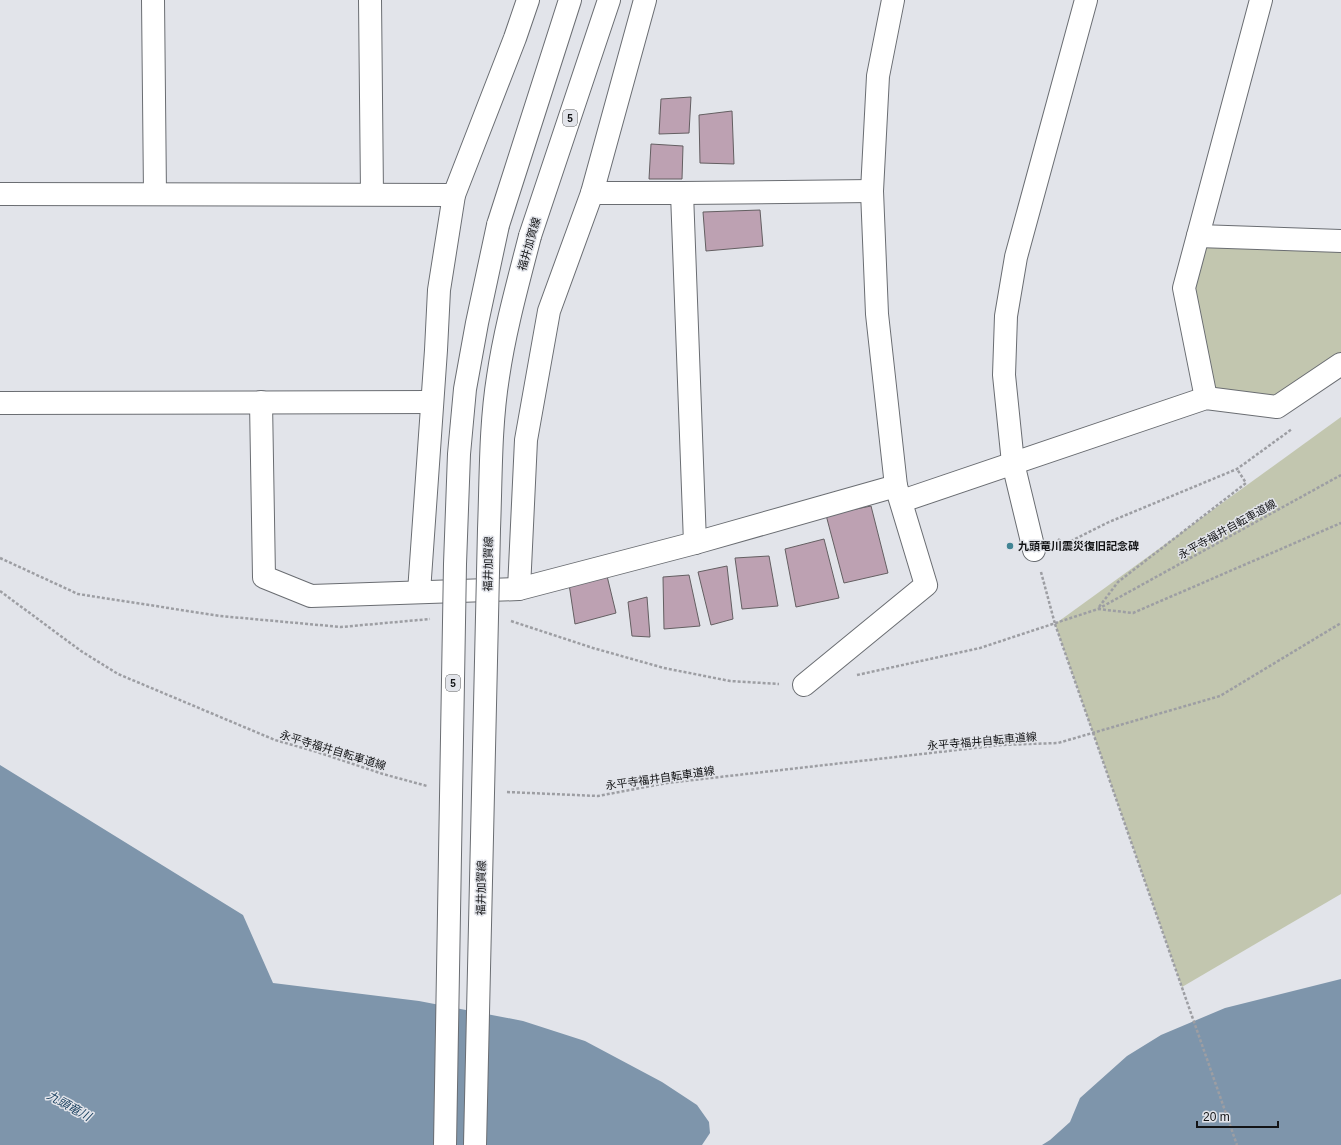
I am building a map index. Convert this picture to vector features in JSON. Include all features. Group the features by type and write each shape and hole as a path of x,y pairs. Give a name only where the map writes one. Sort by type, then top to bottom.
{"street":[{"path":"153,0 155,194"},
{"path":"370,0 372,194"},
{"path":"420,592 439,290 454,194 515,38 528,0"},
{"name":"5","path":"445,1145 455,564 459,454 465,390 477,323 498,225 570,0"},
{"name":"福井加賀線","path":"475,1145 489,529 493,433 498,378 507,325 530,236 609,0"},
{"path":"519,589 526,440 549,311 592,193 645,0"},
{"path":"804,685 926,585 899,493 877,314 872,191 878,76 893,0"},
{"path":"1034,550 1013,463 1004,375 1006,316 1016,257 1086,0"},
{"path":"1206,398 1184,288 1261,0"},
{"path":"592,193 872,191"},
{"path":"682,193 696,543"},
{"path":"0,194 454,194"},
{"path":"1198,236 1341,241"},
{"path":"261,402 264,577 311,596 519,589 1013,463 1206,398 1277,407 1341,364"},
{"path":"0,403 432,402"}],"path":[{"path":"1055,537 1065,544 1109,522 1237,469 1295,427"},
{"path":"1098,609 1118,582 1246,483 1237,469"},
{"name":"永平寺福井自転車道線","path":"1098,609 1341,475"},
{"path":"856,675 980,648 1098,609 1132,612 1341,524"},
{"path":"1034,550 1055,624 1237,1145"},
{"path":"0,558 78,594 220,616 341,627 431,619"},
{"name":"永平寺福井自転車道線","path":"0,591 81,651 118,674 275,740 317,752 382,774 428,786"},
{"path":"507,621 514,621 593,648 664,668 730,681 804,685"},
{"name":"永平寺福井自転車道線","path":"505,792 598,796 667,783 1002,746 1058,743 1220,696 1341,623"}],"green space":[{"path":"1198,236 1341,246 1341,358 1275,401 1206,398 1184,288"},
{"path":"1341,417 1341,894 1182,987 1055,624"}],"water":[{"name":"九頭竜川","path":"0,765 243,915 273,983 419,1001 523,1021 585,1041 662,1082 697,1105 709,1122 710,1133 702,1145 0,1145"},
{"path":"1341,979 1341,1145 1042,1145 1050,1140 1070,1122 1080,1098 1127,1056 1161,1035 1225,1008"}],"building":[{"path":"691,97 689,133 659,134 661,99"},
{"path":"732,111 734,164 700,163 699,115"},
{"path":"651,144 683,146 682,179 649,179"},
{"path":"760,210 763,246 706,251 703,212"},
{"path":"871,506 888,573 844,583 826,515"},
{"path":"824,539 839,598 796,607 785,549"},
{"path":"769,556 778,606 742,609 735,558"},
{"path":"727,566 733,619 711,625 698,572"},
{"path":"689,575 700,626 664,629 663,577"},
{"path":"607,576 616,613 575,624 569,584"},
{"path":"647,597 650,637 632,636 628,602"}],"place":[{"name":"九頭竜川震災復旧記念碑","path":"1010,546"}]}
